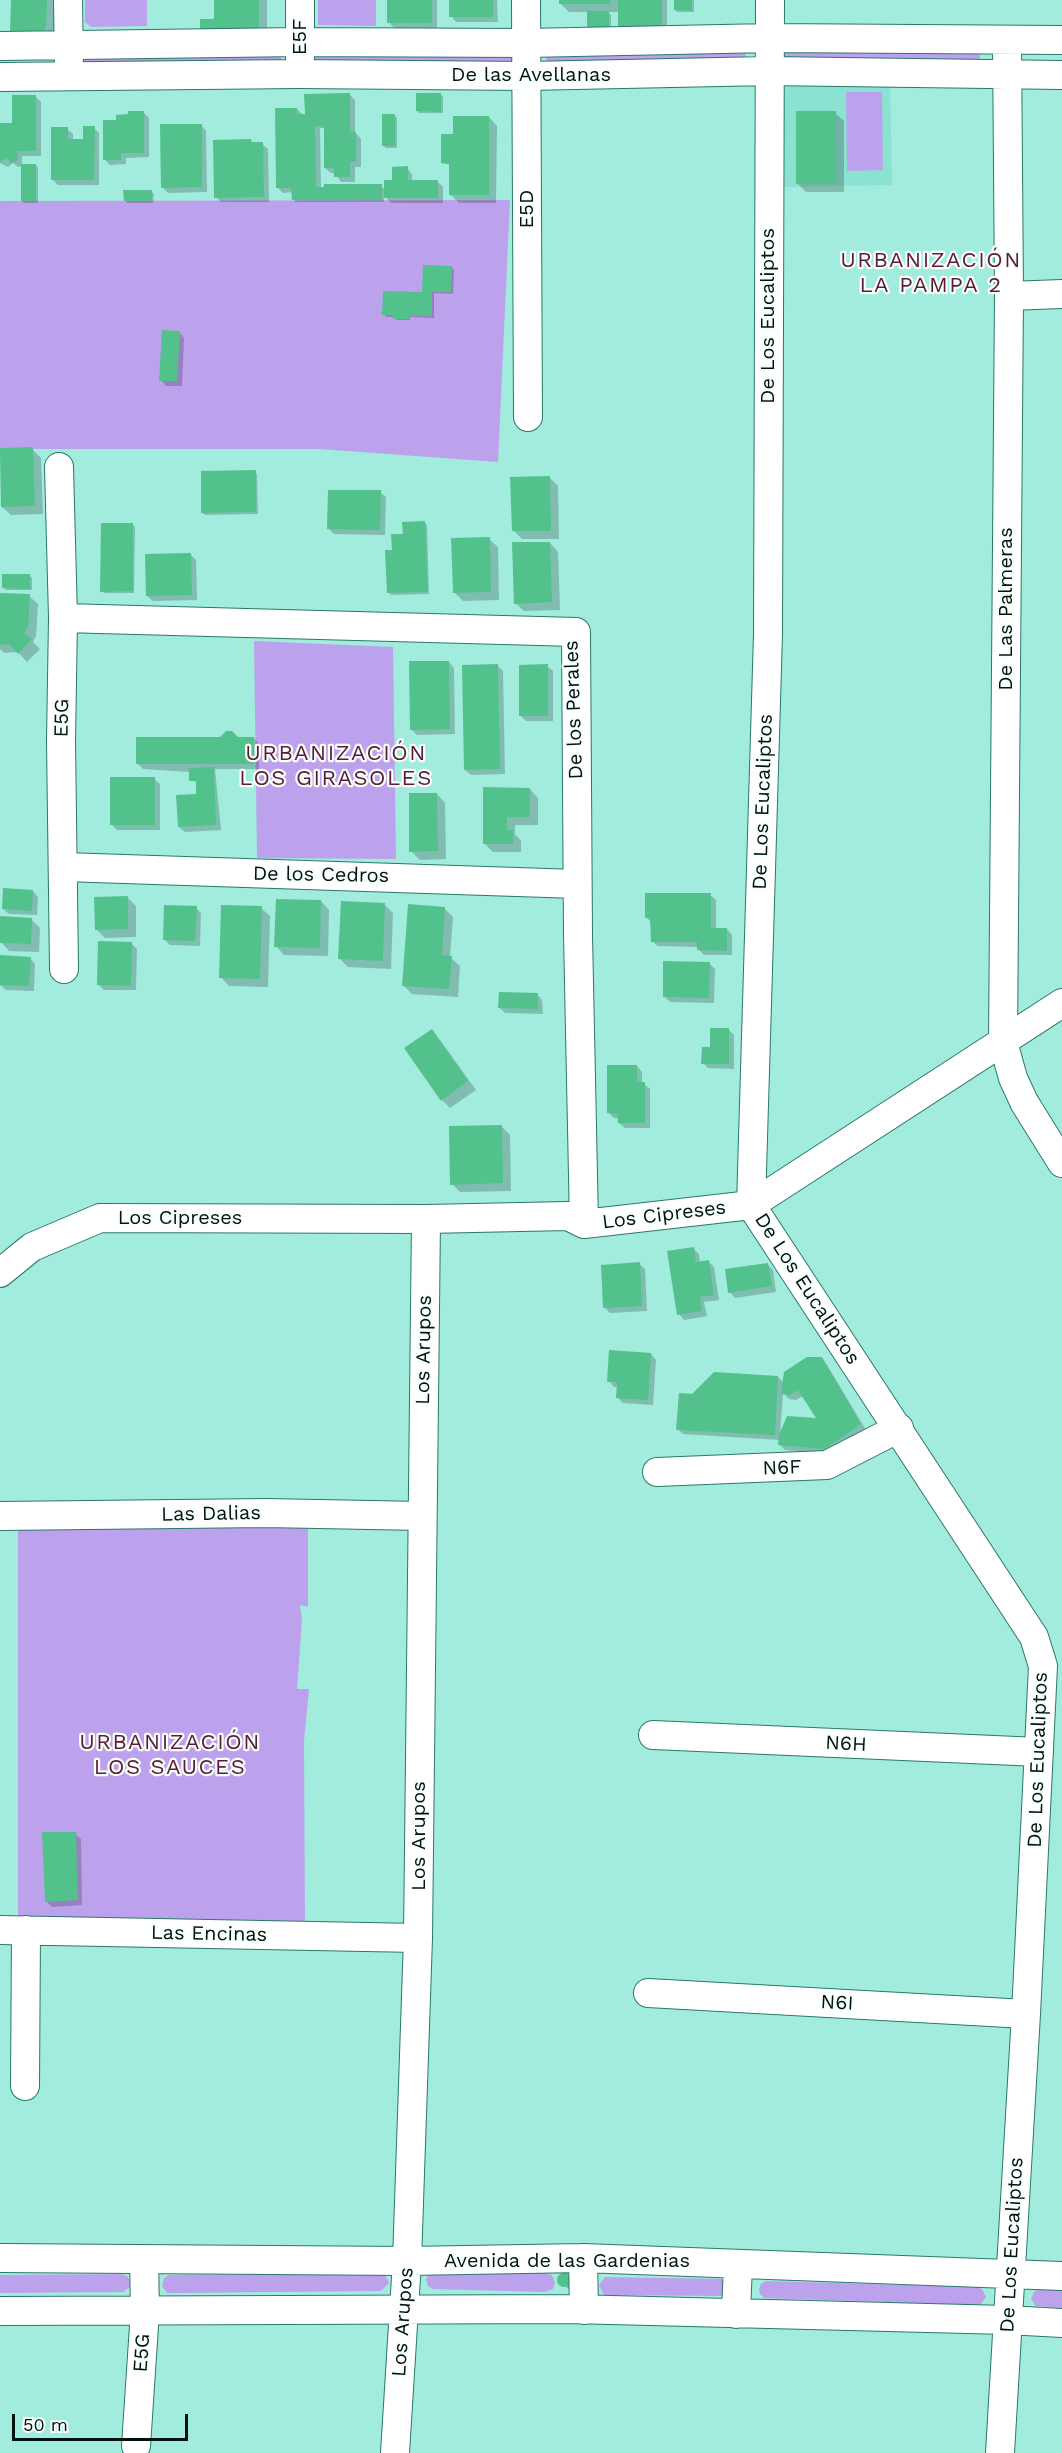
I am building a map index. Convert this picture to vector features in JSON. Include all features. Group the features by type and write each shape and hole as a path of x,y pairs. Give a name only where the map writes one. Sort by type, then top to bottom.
{"street":[{"path":"68,0 69,77"},
{"name":"E5F","path":"300,0 300,74"},
{"name":"E5D","path":"526,0 528,417"},
{"name":"De Los Eucaliptos","path":"770,0 768,634 751,1205 1034,1637 1043,1666 1026,2014 1000,2453"},
{"name":"De las Avellanas","path":"0,46 69,47 300,42 527,43 770,38 1062,40"},
{"name":"De Las Palmeras","path":"1007,41 1009,296 1003,1042 1013,1078 1024,1102 1062,1164"},
{"name":"De las Avellanas","path":"0,77 300,74 527,76 768,71 1062,75"},
{"path":"1009,296 1062,294"},
{"name":"E5G","path":"59,467 63,618 61,741 64,969"},
{"name":"De los Perales","path":"63,618 576,632 577,884 584,1224"},
{"name":"De los Cedros","path":"64,867 577,884"},
{"name":"Los Cipreses","path":"0,1273 32,1247 100,1218 426,1219 568,1216 584,1224 751,1205 1062,1004"},
{"name":"Los Arupos","path":"395,2453 402,2309 407,2260 418,1938 426,1219"},
{"name":"N6F","path":"657,1472 827,1465 899,1428"},
{"name":"Las Dalias","path":"0,1516 266,1513 422,1516"},
{"name":"N6H","path":"653,1735 1039,1752"},
{"path":"13,1930 25,2086"},
{"name":"Las Encinas","path":"13,1930 418,1938"},
{"name":"N6I","path":"648,1992 1026,2014"},
{"name":"Avenida de las Gardenias","path":"0,2258 407,2260 583,2258 1010,2272 1062,2276"},
{"path":"583,2258 584,2310"},
{"name":"E5G","path":"136,2446 145,2312 144,2259"},
{"path":"736,2314 738,2264"},
{"path":"0,2311 584,2310 1062,2323"}],"shaded area":[{"path":"85,0 147,0 147,26 91,27 85,22"},
{"path":"318,0 376,0 376,26 318,25"},
{"path":"743,48 746,53 744,61 549,66 546,61 547,55"},
{"path":"781,52 979,52 980,60 785,64"},
{"path":"84,54 281,56 281,59 279,64 83,65"},
{"path":"313,55 511,56 513,61 512,64 316,66"},
{"path":"890,81 892,185 784,187 782,84"},
{"path":"846,92 882,92 883,170 847,171"},
{"path":"510,200 498,462 319,449 0,449 0,201"},
{"path":"254,641 393,647 396,859 257,858"},
{"path":"18,1517 308,1526 308,1607 300,1605 302,1620 297,1689 309,1689 304,1741 305,1927 18,1922"},
{"path":"433,2272 545,2273 552,2275 555,2283 553,2289 545,2292 432,2289 426,2280"},
{"path":"379,2273 385,2275 389,2283 381,2291 167,2293 162,2286 164,2278 169,2275"},
{"path":"120,2274 127,2276 130,2281 130,2287 123,2292 0,2293 0,2275"},
{"path":"605,2277 721,2279 724,2281 723,2296 604,2295 599,2285"},
{"path":"766,2281 976,2287 982,2289 986,2297 981,2304 975,2305 764,2298 759,2289"},
{"path":"1039,2289 1062,2290 1062,2308 1036,2306 1031,2299 1034,2292"}],"building":[{"path":"11,0 47,0 46,28 42,32 10,32"},
{"path":"214,0 259,0 259,30 200,30 200,19 214,19"},
{"path":"387,0 432,0 432,23 387,23"},
{"path":"449,0 493,0 493,17 449,17"},
{"path":"559,0 610,0 610,4 559,4"},
{"path":"618,0 662,0 662,26 618,26"},
{"path":"674,0 692,0 692,11 674,10"},
{"path":"587,11 609,11 609,29 587,29"},
{"path":"350,93 350,132 356,132 356,162 350,162 350,177 334,177 334,168 324,168 324,126 315,126 316,187 324,187 324,184 382,184 382,200 292,200 291,188 276,188 275,108 297,108 297,114 305,114 304,94"},
{"path":"416,93 441,93 441,112 416,111"},
{"path":"12,95 36,95 36,151 17,151 18,160 15,162 11,163 6,158 0,162 0,123 12,123"},
{"path":"128,111 144,111 144,153 121,153 121,160 103,160 103,120 116,120 116,115 128,114"},
{"path":"796,111 836,111 836,184 796,184"},
{"path":"382,114 395,114 395,146 382,146"},
{"path":"453,116 489,116 489,195 449,195 449,164 441,163 441,134 453,134"},
{"path":"160,124 202,124 202,187 161,188"},
{"path":"83,126 95,126 94,180 51,180 51,127 68,127 68,139 83,139"},
{"path":"251,139 251,142 263,142 264,197 214,198 213,140"},
{"path":"21,164 36,164 36,201 21,201"},
{"path":"408,166 408,180 438,180 438,198 384,198 384,180 392,180 392,167"},
{"path":"123,190 152,190 152,201 124,201"},
{"path":"423,265 452,266 451,292 432,292 432,316 393,319 393,315 382,315 383,291 422,292"},
{"path":"162,330 180,331 177,381 159,381"},
{"path":"33,447 35,506 1,507 0,448"},
{"path":"256,470 256,512 201,513 201,471"},
{"path":"550,476 551,531 512,531 510,477"},
{"path":"328,490 381,490 380,530 327,529"},
{"path":"425,521 428,592 387,593 385,550 392,550 391,534 403,534 402,522"},
{"path":"101,523 133,523 133,591 100,592"},
{"path":"490,537 491,592 453,593 451,538"},
{"path":"512,542 550,542 552,602 514,604"},
{"path":"191,553 192,595 146,596 145,554"},
{"path":"2,574 30,574 30,589 2,588"},
{"path":"0,593 30,594 28,626 24,633 32,639 18,654 9,644 0,645"},
{"path":"409,661 449,661 450,729 410,730"},
{"path":"498,664 500,769 464,770 462,665"},
{"path":"548,664 548,716 519,716 519,665"},
{"path":"226,731 232,731 238,737 254,737 254,764 136,764 136,737 220,737"},
{"path":"214,767 216,825 178,827 176,795 196,794 196,781 189,781 189,768"},
{"path":"110,777 155,777 155,825 110,825"},
{"path":"483,787 530,788 530,817 507,817 507,830 513,830 513,844 483,844"},
{"path":"409,793 437,793 438,851 409,852"},
{"path":"3,888 33,890 32,911 2,909"},
{"path":"645,893 711,893 711,928 727,928 727,951 697,950 697,942 651,942 650,918 645,918"},
{"path":"128,896 128,929 95,930 94,897"},
{"path":"276,899 321,900 320,948 274,947"},
{"path":"341,901 385,903 383,961 338,959"},
{"path":"408,904 445,907 442,955 452,956 449,989 402,986"},
{"path":"164,905 197,906 195,941 163,940"},
{"path":"221,905 262,906 260,979 219,978"},
{"path":"0,916 32,918 31,944 0,943"},
{"path":"98,941 132,942 131,986 97,985"},
{"path":"0,955 31,957 29,986 0,985"},
{"path":"663,961 710,962 709,998 663,997"},
{"path":"499,992 538,993 538,1009 498,1008"},
{"path":"710,1028 729,1028 729,1064 701,1064 702,1047 710,1047"},
{"path":"432,1029 468,1081 441,1101 404,1048"},
{"path":"607,1065 637,1065 637,1082 645,1082 645,1123 618,1123 617,1114 607,1113"},
{"path":"502,1125 503,1183 450,1185 449,1126"},
{"path":"694,1247 696,1262 709,1260 714,1295 700,1297 702,1311 677,1315 667,1251"},
{"path":"640,1262 642,1306 603,1308 601,1265"},
{"path":"768,1263 772,1286 728,1293 725,1269"},
{"path":"609,1350 651,1353 648,1400 616,1398 617,1382 607,1382"},
{"path":"807,1357 822,1357 861,1424 825,1449 778,1445 779,1435 787,1416 816,1418 798,1390 790,1395 781,1394 784,1372"},
{"path":"714,1372 778,1376 775,1435 676,1430 679,1393 692,1394"},
{"path":"42,1832 76,1832 78,1900 45,1902"},
{"path":"564,2273 569,2275 571,2280 569,2285 564,2287 559,2285 557,2280 559,2275"}],"district":[{"name":"URBANIZACIÓN LA PAMPA 2","path":"931,274"},
{"name":"URBANIZACIÓN LOS GIRASOLES","path":"336,766"},
{"name":"URBANIZACIÓN LOS SAUCES","path":"170,1756"}]}
